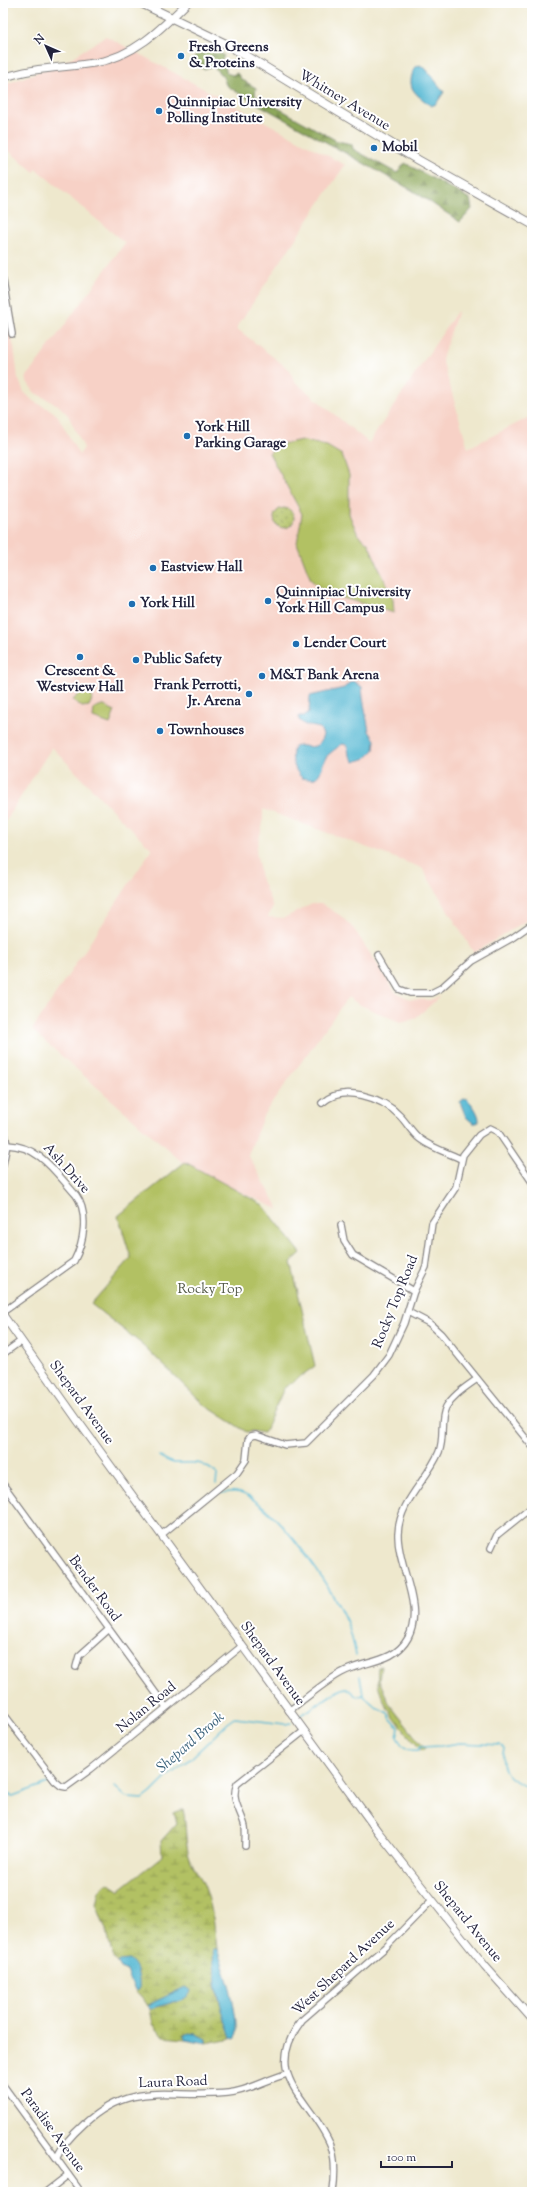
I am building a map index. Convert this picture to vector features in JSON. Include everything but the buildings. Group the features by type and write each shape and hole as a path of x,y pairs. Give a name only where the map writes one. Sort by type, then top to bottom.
{"highway":[{"name":"Whitney Avenue","path":"141,3 230,46 418,160 532,224"}],"main road":[{"path":"3,78 20,73 93,64 111,59 142,44 187,3"},
{"name":"Shepard Avenue","path":"3,1315 161,1535 383,1838 501,1984 532,2019"}],"street":[{"path":"3,281 6,309 12,334"},
{"path":"379,955 399,989 410,993 431,993 441,988 471,961 512,938 532,924"},
{"path":"322,1103 331,1096 349,1094 380,1101 400,1115 420,1139 461,1159"},
{"path":"3,1123 7,1145 3,1164"},
{"name":"Rocky Top Road","path":"161,1535 237,1473 246,1460 248,1440 251,1436 256,1435 285,1445 301,1445 310,1441 379,1369 392,1348 408,1312 414,1291 426,1267 432,1223 456,1187 461,1159 480,1135 490,1128 501,1136 532,1182"},
{"name":"Ash Drive","path":"3,1312 74,1260 78,1254 84,1215 80,1201 76,1195 38,1155 24,1146 7,1145"},
{"path":"340,1225 344,1242 354,1255 414,1291"},
{"path":"408,1312 436,1329 532,1446"},
{"path":"3,1354 21,1342"},
{"path":"290,1711 340,1674 392,1655 408,1638 412,1628 413,1612 398,1536 400,1518 406,1502 428,1474 440,1450 442,1420 446,1406 477,1378"},
{"name":"Bender Road","path":"3,1484 108,1630 166,1707"},
{"path":"491,1548 497,1535 532,1507"},
{"path":"76,1667 79,1656 108,1630"},
{"name":"Nolan Road","path":"3,1713 55,1781 66,1787 91,1770 242,1646"},
{"path":"245,1846 245,1827 235,1800 234,1792 237,1784 304,1731"},
{"name":"West Shepard Avenue","path":"286,2074 288,2046 294,2032 302,2020 386,1947 432,1900"},
{"path":"286,2074 295,2091 331,2146 334,2162 333,2192"},
{"name":"Laura Road","path":"57,2157 61,2148 90,2118 108,2105 119,2100 144,2093 159,2092 195,2094 236,2092 286,2074"},
{"name":"Paradise Avenue","path":"3,2085 57,2157 81,2192"},
{"path":"46,2192 68,2175"}],"shaded area":[{"name":"Quinnipiac University York Hill Campus","path":"106,36 345,165 236,328 290,370 294,381 369,443 458,310 442,359 468,448 532,416 532,917 474,953 422,868 263,809 263,823 256,851 261,878 273,907 268,917 284,918 312,904 322,904 341,916 354,929 396,993 410,999 429,1000 440,997 414,1019 400,1022 358,1004 348,997 264,1114 248,1155 280,1210 189,1168 32,1030 152,849 52,747 3,825 3,338 9,331 14,347 18,378 24,392 33,401 51,410 58,416 79,455 84,448 68,415 58,405 35,393 25,379 125,243 36,169 34,172 3,146 3,85 63,63"}],"green space":[{"path":"212,47 224,56 222,59 227,73 232,75 237,73 241,79 256,88 255,95 337,141 352,144 353,149 397,173 405,163 470,199 472,209 460,222 415,192 240,94 226,85 223,77 213,66 204,69 191,64 198,51 204,54"},
{"path":"301,440 327,446 342,455 349,475 349,514 358,535 368,543 393,599 394,613 333,595 322,590 311,580 297,543 302,514 269,453 280,445"},
{"path":"284,508 291,511 294,518 291,525 284,528 277,525 274,518 277,511"},
{"path":"85,688 93,698 89,706 82,707 73,700"},
{"path":"102,705 115,711 110,724 93,718 94,708"},
{"name":"Rocky Top","path":"185,1162 263,1205 301,1253 291,1262 315,1366 284,1388 264,1433 252,1431 248,1433 203,1404 143,1345 91,1304 131,1258 118,1216"},
{"path":"381,1666 379,1680 390,1705 425,1749 422,1751 398,1723 384,1702 378,1679 378,1667"},
{"path":"183,1809 186,1842 189,1855 192,1864 204,1885 211,1909 217,1949 213,1949 218,1996 231,2038 207,2043 207,2039 184,2035 185,2039 163,2037 153,2024 150,2009 184,1999 169,1997 148,2005 135,1991 139,1989 139,1985 119,1961 117,1963 113,1958 107,1932 96,1904 99,1891 108,1883 119,1890 162,1856 161,1841 177,1823 174,1813"}],"water":[{"path":"420,65 426,69 444,92 436,104 431,106 416,94 411,86 412,74 415,67"},
{"path":"354,681 362,687 369,731 375,740 374,750 366,758 354,762 349,754 347,745 342,744 327,756 320,773 317,776 309,779 302,778 294,764 292,755 294,747 310,747 317,745 323,735 320,728 305,725 299,720 299,716 304,716 309,712 310,696 344,688 350,682"},
{"path":"465,1098 476,1110 479,1117 477,1123 473,1123 466,1117 460,1102"},
{"path":"213,1949 217,1949 234,2006 236,2018 235,2039 231,2038 221,2005 216,1983"},
{"path":"129,1960 138,1973 139,1990 135,1991 127,1971 120,1968 117,1963 119,1961"},
{"path":"185,1987 191,1990 190,1994 184,1999 150,2009 148,2005"},
{"path":"189,2033 197,2034 207,2039 207,2043 185,2039 184,2035"}],"waterway":[{"path":"159,1456 174,1463 196,1463 205,1466 217,1474 216,1484"},
{"path":"220,1493 236,1492 251,1498 268,1511 285,1529 318,1572 331,1593 349,1628 356,1655"},
{"path":"360,1676 363,1695"},
{"name":"Shepard Brook","path":"300,1716 338,1691 347,1688 357,1697 363,1695 376,1707 388,1713 399,1728 397,1737 403,1746 408,1749 418,1750 420,1747 460,1743 500,1745 504,1748 503,1763 508,1774 512,1779 532,1788"},
{"name":"Shepard Brook","path":"115,1787 127,1798 143,1799 168,1776 186,1763 235,1718 285,1724 291,1723"},
{"name":"Shepard Brook","path":"3,1793 13,1796 48,1783"}],"place":[{"name":"Fresh Greens & Proteins","path":"181,56"},
{"name":"Quinnipiac University Polling Institute","path":"159,111"},
{"name":"Mobil","path":"374,148"},
{"name":"York Hill Parking Garage","path":"187,436"},
{"name":"Eastview Hall","path":"153,568"},
{"name":"Quinnipiac University York Hill Campus","path":"268,601"},
{"name":"York Hill","path":"132,604"},
{"name":"Lender Court","path":"296,644"},
{"name":"Crescent & Westview Hall","path":"80,657"},
{"name":"Public Safety","path":"136,660"},
{"name":"M&T Bank Arena","path":"262,676"},
{"name":"Frank Perrotti, Jr. Arena","path":"249,694"},
{"name":"Townhouses","path":"160,731"}]}
